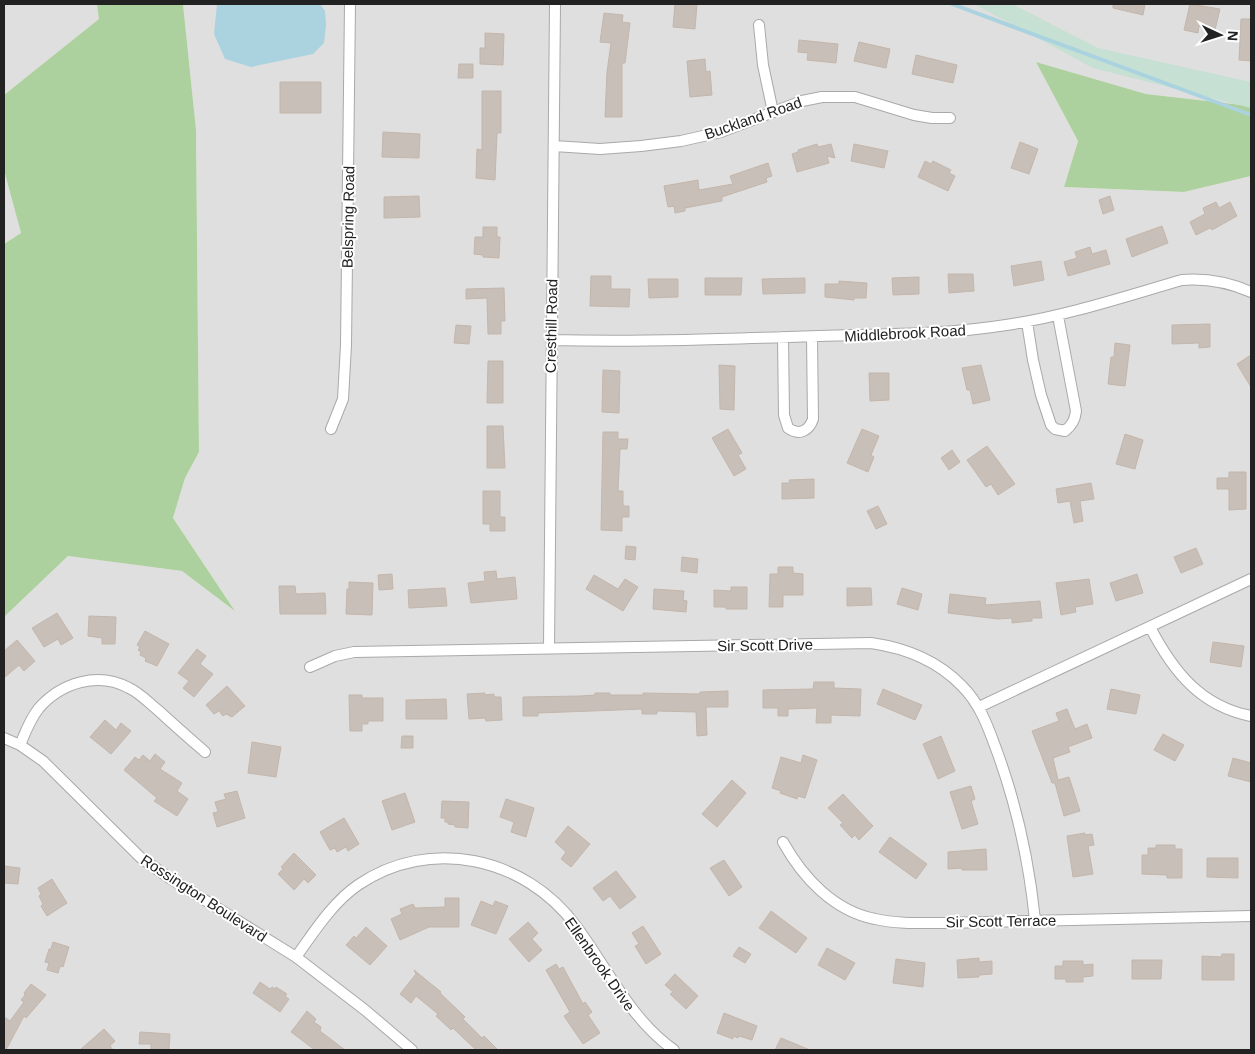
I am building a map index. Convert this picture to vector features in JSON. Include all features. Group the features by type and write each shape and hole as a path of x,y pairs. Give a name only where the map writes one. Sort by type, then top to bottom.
{"street":[{"name":"Belspring Road","path":"331,429 343,399 346,345 350,4"},
{"name":"Cresthill Road","path":"549,648 555,4"},
{"path":"759,25 763,65 773,112"},
{"name":"Buckland Road","path":"554,146 600,149 681,141 721,132 802,101 822,97 854,97 883,104 914,115 950,118"},
{"name":"Middlebrook Road","path":"551,340 615,341 951,332 1058,316 1182,280 1217,280 1239,286 1251,292"},
{"path":"1027,322 1041,395 1051,425 1055,429 1065,431 1075,419 1076,411 1058,316"},
{"path":"783,337 784,415 788,428 798,432 804,432 811,426 813,419 812,337"},
{"path":"978,707 1251,579"},
{"path":"1150,627 1164,653 1188,684 1222,707 1251,716"},
{"name":"Sir Scott Drive","path":"310,667 335,656 354,652 871,644 892,646 911,652 937,665 964,688 985,720 1001,761 1017,816 1027,858 1035,920"},
{"path":"20,745 38,709 53,695 79,682 95,680 112,682 129,688 144,698 204,752"},
{"name":"Rossington Boulevard","path":"4,738 20,745 43,762 141,858 172,880 296,956 412,1050"},
{"name":"Sir Scott Terrace","path":"783,842 794,861 823,892 842,906 858,914 876,919 910,923 1251,916"},
{"name":"Ellenbrook Drive","path":"296,956 338,902 357,886 379,873 403,863 429,859 456,858 485,864 512,873 534,885 557,903 576,926 636,1015 661,1041 674,1050"}],"shaded area":[{"path":"4,4 97,4 100,19 4,95"},
{"path":"183,4 1251,4 1251,106 1146,94 1036,62 1078,141 1064,187 1184,192 1251,176 1251,1050 4,1050 4,617 68,556 182,571 234,609 173,518 185,478 199,452 196,130"},
{"path":"4,170 21,233 4,244"}],"green space":[{"path":"97,4 183,4 196,130 199,452 185,478 173,518 235,611 182,571 68,556 4,617 4,244 21,233 4,170 4,95 99,19"},
{"path":"974,4 1012,4 1098,48 1251,82 1251,108 1093,68"},
{"path":"1036,62 1146,94 1251,106 1251,176 1184,192 1064,187 1078,141"}],"water":[{"path":"217,4 320,4 325,11 324,43 313,54 251,67 225,59 214,34"}],"building":[{"path":"675,4 697,4 695,29 673,27"},
{"path":"1113,4 1145,4 1143,15 1113,8"},
{"path":"1190,4 1220,9 1215,30 1199,26 1198,33 1184,30"},
{"path":"604,13 623,15 622,22 630,23 625,63 622,63 622,117 605,117 607,72 611,43 600,42"},
{"path":"1241,19 1251,19 1251,61 1239,60"},
{"path":"485,33 504,34 503,65 480,64 480,48 485,48"},
{"path":"799,40 838,44 836,63 807,60 808,53 798,52"},
{"path":"859,42 890,49 886,68 854,61"},
{"path":"916,55 957,65 953,83 912,74"},
{"path":"705,59 706,72 710,71 712,95 690,97 687,61"},
{"path":"459,64 473,64 473,78 458,78"},
{"path":"280,82 321,82 321,113 280,113"},
{"path":"482,91 501,91 501,133 497,133 495,180 476,178 477,149 482,150"},
{"path":"383,132 420,134 419,158 382,157"},
{"path":"1020,142 1038,149 1029,174 1011,168"},
{"path":"817,144 818,147 831,144 835,158 827,156 829,163 797,172 792,154"},
{"path":"854,144 888,151 884,168 851,161"},
{"path":"925,161 931,164 933,161 951,170 949,173 955,176 948,191 918,177"},
{"path":"768,163 772,176 766,178 767,182 722,197 722,201 685,208 685,211 675,213 674,206 668,207 664,186 698,180 699,190 733,184 730,176"},
{"path":"419,196 420,217 384,218 384,197"},
{"path":"1110,196 1114,210 1103,214 1099,200"},
{"path":"1216,202 1219,208 1230,202 1237,216 1212,230 1210,228 1196,235 1190,222 1205,214 1203,208"},
{"path":"1162,226 1168,243 1132,257 1126,239"},
{"path":"483,227 497,227 497,237 500,237 499,258 483,257 483,255 474,254 475,237 483,237"},
{"path":"1090,247 1092,254 1106,250 1110,264 1068,276 1064,262 1077,258 1075,252"},
{"path":"1041,261 1044,280 1014,286 1011,266"},
{"path":"948,274 973,274 974,291 949,293"},
{"path":"591,276 611,276 611,289 630,289 629,307 590,306"},
{"path":"919,277 919,294 893,295 892,278"},
{"path":"705,278 742,278 741,295 705,295"},
{"path":"805,278 805,293 763,294 762,279"},
{"path":"648,279 678,279 678,297 649,298"},
{"path":"839,281 867,283 866,298 854,298 854,300 825,297 825,284 839,284"},
{"path":"504,288 505,321 501,321 501,334 488,334 487,298 466,299 466,289"},
{"path":"1210,324 1210,347 1199,348 1199,343 1172,344 1172,325"},
{"path":"456,325 471,326 469,344 454,343"},
{"path":"1115,343 1130,345 1125,386 1108,384 1111,357 1114,357"},
{"path":"1251,355 1251,387 1237,364"},
{"path":"488,361 503,361 503,403 487,403"},
{"path":"719,365 735,366 734,410 720,409"},
{"path":"981,365 990,400 973,404 970,390 967,390 962,368"},
{"path":"603,370 620,371 619,413 602,412"},
{"path":"869,373 889,373 889,400 870,401"},
{"path":"487,426 503,426 505,468 487,468"},
{"path":"728,429 742,453 738,455 746,469 734,476 712,438"},
{"path":"862,429 879,436 871,455 874,457 868,472 847,463"},
{"path":"603,432 618,432 618,439 628,439 627,449 620,449 618,491 623,491 623,506 629,506 629,517 622,517 622,531 601,530"},
{"path":"1125,434 1143,440 1135,469 1116,464"},
{"path":"987,446 1015,484 998,495 991,484 986,487 967,460"},
{"path":"952,450 960,462 949,470 941,458"},
{"path":"1229,472 1246,472 1246,509 1229,510 1229,489 1217,489 1217,478 1229,478"},
{"path":"814,479 814,498 782,499 782,483 790,483 789,480"},
{"path":"1091,483 1094,499 1080,501 1083,521 1074,523 1070,501 1058,503 1056,489"},
{"path":"483,491 500,491 500,517 505,517 505,531 490,531 490,524 483,524"},
{"path":"878,506 887,524 876,529 867,511"},
{"path":"626,546 636,547 635,560 625,559"},
{"path":"1196,548 1203,564 1181,573 1174,557"},
{"path":"682,557 698,559 697,573 681,571"},
{"path":"778,567 793,567 793,573 803,574 803,595 783,595 783,607 769,607 770,574 778,574"},
{"path":"496,571 497,579 515,577 517,599 471,603 468,583 485,581 484,572"},
{"path":"392,574 393,589 379,590 378,575"},
{"path":"1137,574 1143,593 1116,601 1110,583"},
{"path":"594,575 618,589 625,579 638,587 623,611 586,589"},
{"path":"1089,579 1093,604 1075,607 1076,612 1061,615 1056,583"},
{"path":"349,582 373,583 372,615 346,614"},
{"path":"279,586 295,586 296,594 325,593 326,614 280,614"},
{"path":"731,587 747,587 747,609 714,607 714,590 731,591"},
{"path":"445,588 447,606 409,608 408,590"},
{"path":"847,588 871,588 872,605 847,606"},
{"path":"902,588 922,594 918,610 897,604"},
{"path":"654,589 684,591 683,600 687,601 686,612 653,609"},
{"path":"950,594 986,598 985,605 1040,601 1042,618 1032,618 1032,621 1012,623 1012,618 998,619 948,613"},
{"path":"57,613 73,638 61,645 58,639 44,647 32,628"},
{"path":"89,616 116,617 115,644 102,644 102,638 88,636"},
{"path":"145,631 169,644 157,666 145,661 146,658 140,655 141,652 138,650 140,647 137,645"},
{"path":"17,640 35,661 24,671 19,665 4,678 4,651"},
{"path":"1213,642 1244,646 1241,667 1210,662"},
{"path":"197,649 206,656 200,664 213,674 194,697 183,688 189,681 178,673"},
{"path":"814,682 834,682 834,688 861,689 860,716 831,715 831,723 816,723 817,708 788,709 788,716 778,716 778,708 763,708 763,690 813,689"},
{"path":"227,686 245,706 232,717 226,714 223,716 219,711 214,714 206,705"},
{"path":"883,689 922,705 915,720 877,704"},
{"path":"1111,689 1140,695 1136,714 1107,709"},
{"path":"728,691 728,707 706,707 707,735 697,736 696,712 657,711 657,714 642,714 642,709 538,713 538,716 523,716 523,697 580,696 595,695 595,693 610,693 610,695 643,695 643,693 700,694 700,692"},
{"path":"485,693 485,695 494,694 494,697 501,697 502,720 469,719 467,694"},
{"path":"349,695 362,695 362,698 383,698 383,721 368,721 368,724 362,724 362,731 350,731"},
{"path":"446,699 447,719 406,719 406,700"},
{"path":"1067,709 1075,729 1087,724 1092,738 1068,747 1070,752 1053,758 1058,780 1069,777 1080,811 1064,816 1055,783 1052,783 1032,731 1059,721 1056,713"},
{"path":"105,720 116,730 121,723 131,731 111,754 90,737"},
{"path":"1163,734 1184,745 1175,761 1154,750"},
{"path":"402,736 413,736 413,748 401,748"},
{"path":"941,736 955,771 938,779 923,744"},
{"path":"252,742 281,747 276,777 248,773"},
{"path":"155,754 165,762 160,769 182,783 177,791 188,799 177,816 154,801 157,798 124,770 135,757 139,760 143,755 150,761"},
{"path":"803,755 817,760 805,798 798,796 797,799 772,788 781,757 801,763"},
{"path":"1233,758 1251,763 1251,782 1228,776"},
{"path":"732,780 746,793 717,827 702,814"},
{"path":"971,786 975,799 971,801 978,824 962,829 950,792"},
{"path":"237,791 245,818 217,827 213,813 218,812 215,802 226,799 224,794"},
{"path":"405,793 415,822 392,830 382,801"},
{"path":"843,794 873,826 859,840 855,835 852,838 840,825 843,823 828,808"},
{"path":"506,799 534,808 526,837 511,832 514,822 500,817"},
{"path":"442,801 469,802 468,828 455,827 455,825 445,822 445,818 441,818"},
{"path":"344,818 359,844 348,851 346,847 337,852 335,848 330,850 320,832"},
{"path":"568,826 590,844 571,867 561,859 566,852 555,842"},
{"path":"1085,833 1085,835 1092,834 1094,845 1088,846 1093,874 1073,877 1067,836"},
{"path":"890,837 927,864 916,879 879,852"},
{"path":"1156,845 1175,845 1175,849 1182,849 1182,878 1142,874 1142,855 1148,855 1148,848 1156,848"},
{"path":"986,849 987,870 948,869 948,852"},
{"path":"294,853 316,875 308,883 304,879 294,890 278,874 283,869 281,867"},
{"path":"1207,858 1238,858 1238,878 1207,877"},
{"path":"724,860 742,887 729,896 710,868"},
{"path":"4,866 20,868 18,884 4,883"},
{"path":"616,871 636,897 620,909 610,896 603,901 593,888"},
{"path":"52,879 67,903 47,916 41,906 43,904 38,888"},
{"path":"445,898 459,898 459,927 429,927 400,940 391,919 402,914 400,909 413,904 415,908 445,907"},
{"path":"481,901 493,906 495,901 508,906 496,934 471,925"},
{"path":"771,911 807,938 796,953 759,928"},
{"path":"528,922 538,933 532,939 542,950 529,962 509,939"},
{"path":"643,926 661,954 646,964 635,946 639,944 632,933"},
{"path":"366,927 387,946 370,965 346,945"},
{"path":"53,942 69,947 63,967 60,966 58,973 47,970 49,963 45,962"},
{"path":"739,947 751,954 745,963 733,956"},
{"path":"827,948 855,963 845,980 818,965"},
{"path":"1222,954 1234,954 1234,980 1202,980 1202,956 1221,957"},
{"path":"979,958 979,962 992,961 992,974 958,978 957,960"},
{"path":"896,959 925,963 923,987 893,983"},
{"path":"1132,960 1162,960 1161,979 1132,979"},
{"path":"1063,961 1083,961 1083,965 1093,964 1093,976 1083,977 1083,982 1066,982 1066,979 1055,979 1055,966 1063,966"},
{"path":"556,964 559,969 563,967 583,1004 585,1002 592,1012 588,1015 600,1033 583,1044 564,1016 570,1012 546,970"},
{"path":"414,970 441,992 465,1017 463,1019 482,1038 484,1036 498,1050 476,1050 453,1028 451,1030 436,1016 438,1014 416,996 411,1003 400,994 416,974"},
{"path":"675,974 698,996 686,1009 670,994 673,992 665,985"},
{"path":"260,982 270,989 272,987 275,989 276,987 287,994 285,996 289,999 280,1012 253,993"},
{"path":"31,984 46,995 26,1018 24,1016 6,1050 4,1050 4,1017 10,1021 24,1002 21,1000"},
{"path":"307,1011 316,1019 314,1022 321,1027 320,1031 345,1050 315,1050 291,1032"},
{"path":"724,1013 757,1026 752,1040 739,1036 738,1038 733,1036 733,1039 717,1033"},
{"path":"104,1029 115,1041 110,1046 113,1050 80,1050"},
{"path":"140,1032 170,1034 169,1050 151,1049 151,1044 139,1044"},
{"path":"781,1038 810,1050 775,1050"}],"waterway":[{"path":"952,4 1251,115"}]}
